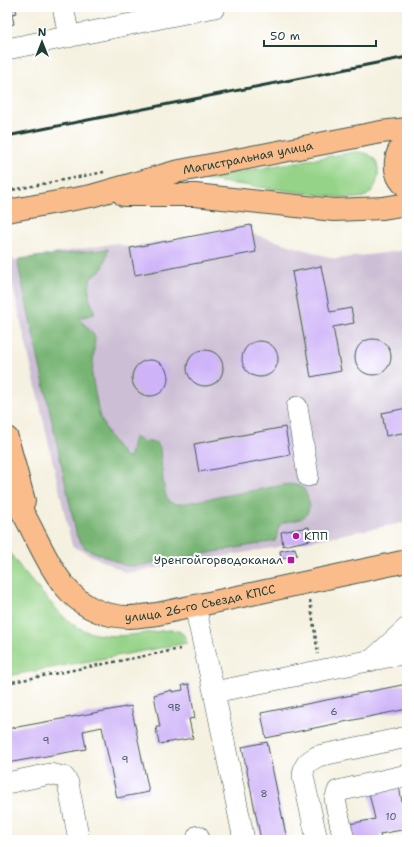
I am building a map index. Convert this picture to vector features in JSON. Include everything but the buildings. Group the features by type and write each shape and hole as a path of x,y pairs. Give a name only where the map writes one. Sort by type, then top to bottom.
{"main road":[{"name":"Магистральная улица","path":"7,212 91,196 175,172 381,132 407,129"},
{"path":"407,142 398,152 396,161 398,176 402,183 407,187"},
{"name":"Магистральная улица","path":"91,196 195,194 334,210 383,208 407,204"},
{"name":"улица 26-го Съезда КПСС","path":"7,438 33,531"},
{"name":"улица 26-го Съезда КПСС","path":"7,486 58,579 71,595 99,612 130,617 195,606 407,561"}],"street":[{"path":"63,7 69,37"},
{"path":"7,49 69,37 185,10 215,7"},
{"path":"296,407 308,476"},
{"path":"195,606 244,840"},
{"path":"370,661 407,628"},
{"path":"214,692 407,653"},
{"path":"317,840 303,776 304,767 309,761 318,756 407,737"},
{"path":"7,783 50,774 64,777 68,783 79,840"},
{"path":"344,840 335,800 338,791 407,775"}],"path":[{"path":"307,582 321,670"},
{"path":"7,683 180,649"}],"shaded area":[{"path":"251,225 253,234 335,259 407,250 407,522 283,546 127,573 72,546 7,261 116,243 130,248"}],"green space":[{"path":"355,152 369,154 375,160 378,169 376,185 370,193 361,198 344,198 198,179"},
{"path":"108,249 103,268 91,278 89,287 89,297 95,314 78,318 95,337 92,376 99,414 108,435 124,456 129,459 134,437 142,441 157,443 160,449 166,496 169,501 174,504 289,484 303,488 309,505 307,513 300,519 282,523 275,541 137,566 126,566 85,548 77,537 18,264 19,259"},
{"path":"7,549 19,566 55,608 68,620 83,630 110,636 174,630 183,634 187,643 7,676"}],"railway":[{"path":"7,136 407,57"}],"place":[{"name":"КПП","path":"296,536"},
{"name":"Уренгойгорводоканал","path":"291,560"}]}
